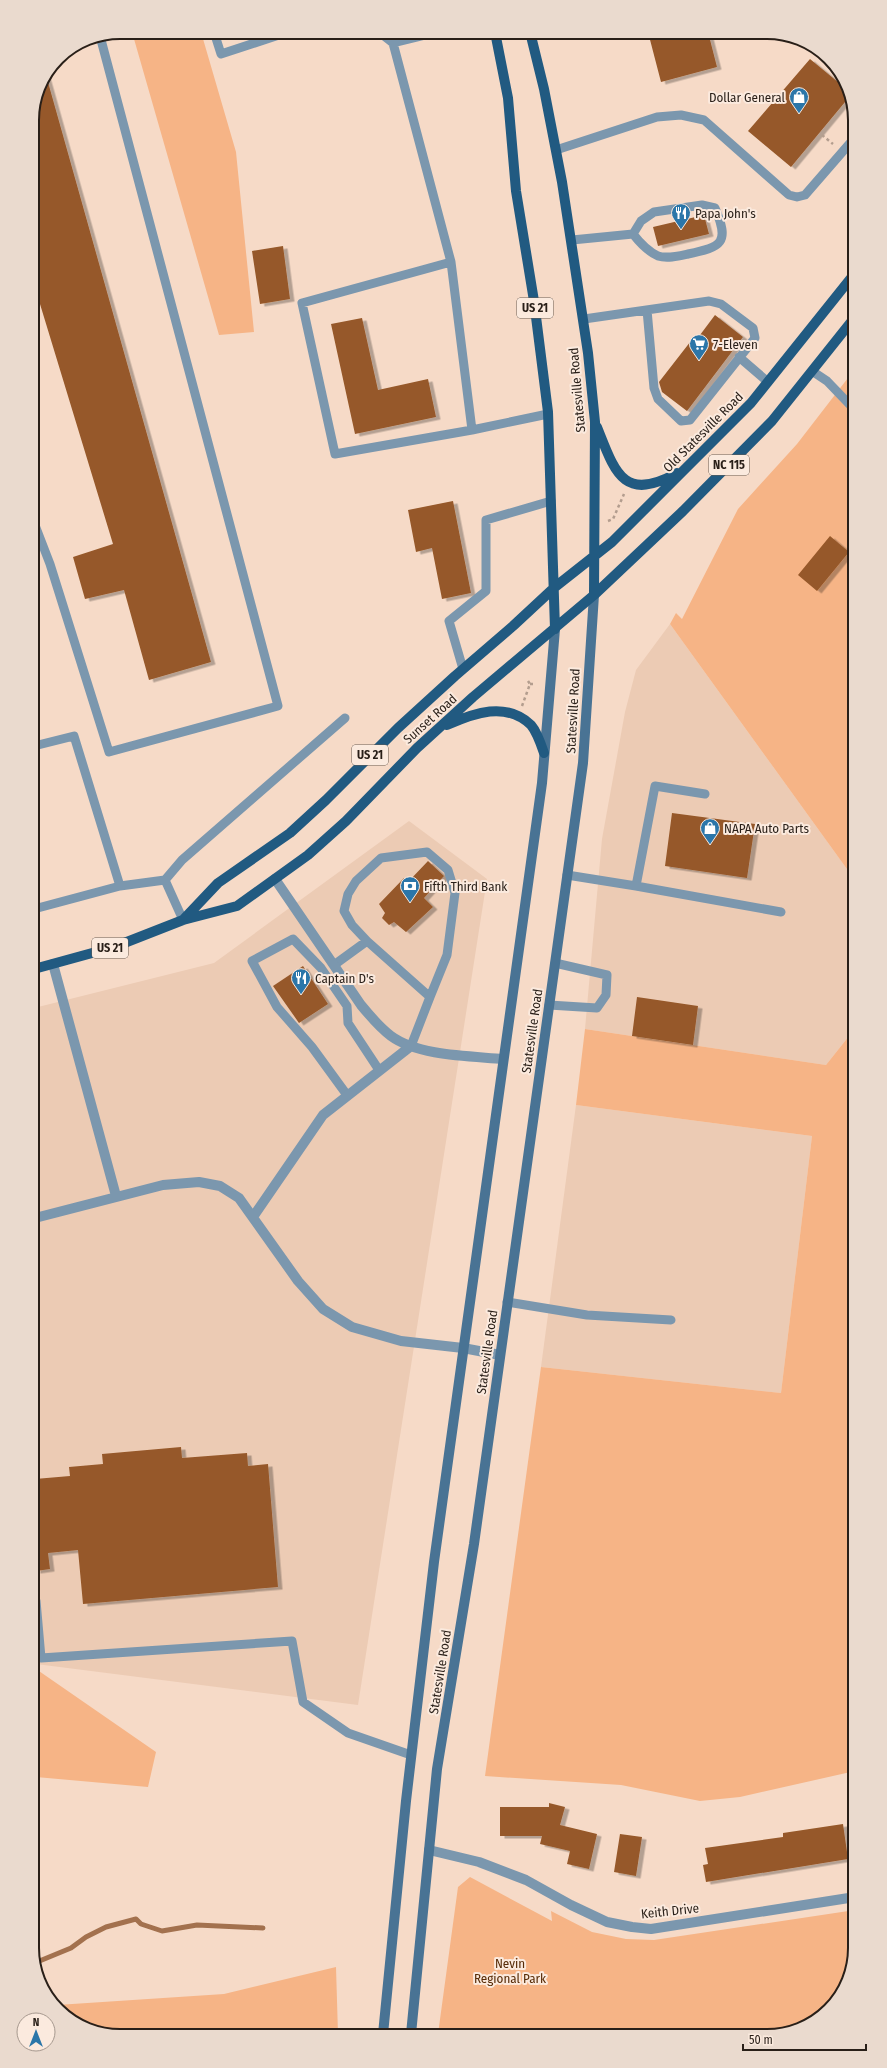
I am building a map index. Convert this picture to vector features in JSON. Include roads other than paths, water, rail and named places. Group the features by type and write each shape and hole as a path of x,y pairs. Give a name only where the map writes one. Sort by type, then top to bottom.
{"main road":[{"name":"Statesville Road","path":"383,2029 411,1755 433,1570 542,783 554,629 555,587 548,414 534,301 516,191 508,98 496,39"},
{"name":"Statesville Road","path":"412,2029 437,1769 474,1544 548,1005 583,764 594,595 595,422 584,319 556,150 544,89 532,39"},
{"name":"Old Statesville Road","path":"555,587 594,559 751,403 848,282"},
{"name":"NC 115","path":"594,595 684,511 772,421 848,326"},
{"path":"595,422 619,475 629,482 643,485 658,483 688,467"},
{"name":"Sunset Road","path":"183,920 218,884 290,833 326,800 398,728 555,587"},
{"name":"Sunset Road","path":"39,968 114,947 183,920 237,906 308,855 346,821 378,786 438,729 594,595"},
{"path":"438,729 470,715 492,710 506,711 520,718 531,726 544,753"}],"street":[{"path":"275,879 334,965 376,1022 392,1037 411,1046 439,1052 503,1059"},
{"path":"53,964 116,1196"},
{"path":"252,1217 323,1115 378,1070 411,1046"},
{"path":"39,1217 163,1185 199,1182 220,1186 239,1198 298,1281 323,1309 352,1327 401,1341 463,1348 500,1355"},
{"name":"Keith Drive","path":"429,1850 479,1862 526,1880 595,1917 632,1927 651,1929 848,1898"}],"lane":[{"path":"216,39 221,54 267,39"},
{"path":"388,39 393,43 451,262 472,430"},
{"path":"393,43 409,39"},
{"path":"39,536 50,564 109,752 278,706 101,42"},
{"path":"556,150 657,118 682,115 704,120 789,195 797,197 805,195 848,144"},
{"path":"702,204 715,208 723,233 719,244 710,250 674,257 660,257 646,250 633,234 641,221 654,212 702,204"},
{"path":"572,240 633,234"},
{"path":"451,262 302,303 335,454 472,430 548,414"},
{"path":"584,319 709,301 721,304 753,328 755,338 690,420 681,421 658,399 654,388 647,310"},
{"path":"740,358 768,382"},
{"path":"812,371 827,381 848,402"},
{"path":"840,393 848,394"},
{"path":"463,669 449,621 486,592 486,520 551,501"},
{"path":"39,907 120,886 165,880 182,860 345,718"},
{"path":"39,745 74,736 120,886"},
{"path":"636,886 655,786 705,794"},
{"path":"411,1046 447,954 455,893 448,870 427,852 381,858 356,881 348,894 344,911 352,925 366,941 430,997"},
{"path":"567,875 780,912"},
{"path":"165,880 183,920"},
{"path":"347,1095 312,1047 278,1007 252,961 293,939 321,968 347,1006 348,1023 378,1070"},
{"path":"334,965 366,941"},
{"path":"548,1005 597,1008 606,995 607,975 554,964"},
{"path":"508,1302 587,1315 671,1320"},
{"path":"39,1635 41,1658 292,1641 303,1702 348,1733 411,1755"}],"waterway":[{"path":"40,1961 71,1948 86,1937 106,1927 136,1919 141,1924 162,1931 197,1925 263,1928"}],"place":[{"name":"Dollar General","path":"799,114"},
{"name":"Papa John's","path":"681,230"},
{"name":"7-Eleven","path":"699,361"},
{"name":"NAPA Auto Parts","path":"710,845"},
{"name":"Fifth Third Bank","path":"410,903"},
{"name":"Captain D's","path":"301,995"}],"park label":[{"name":"Nevin Regional Park","path":"510,1970"}]}
